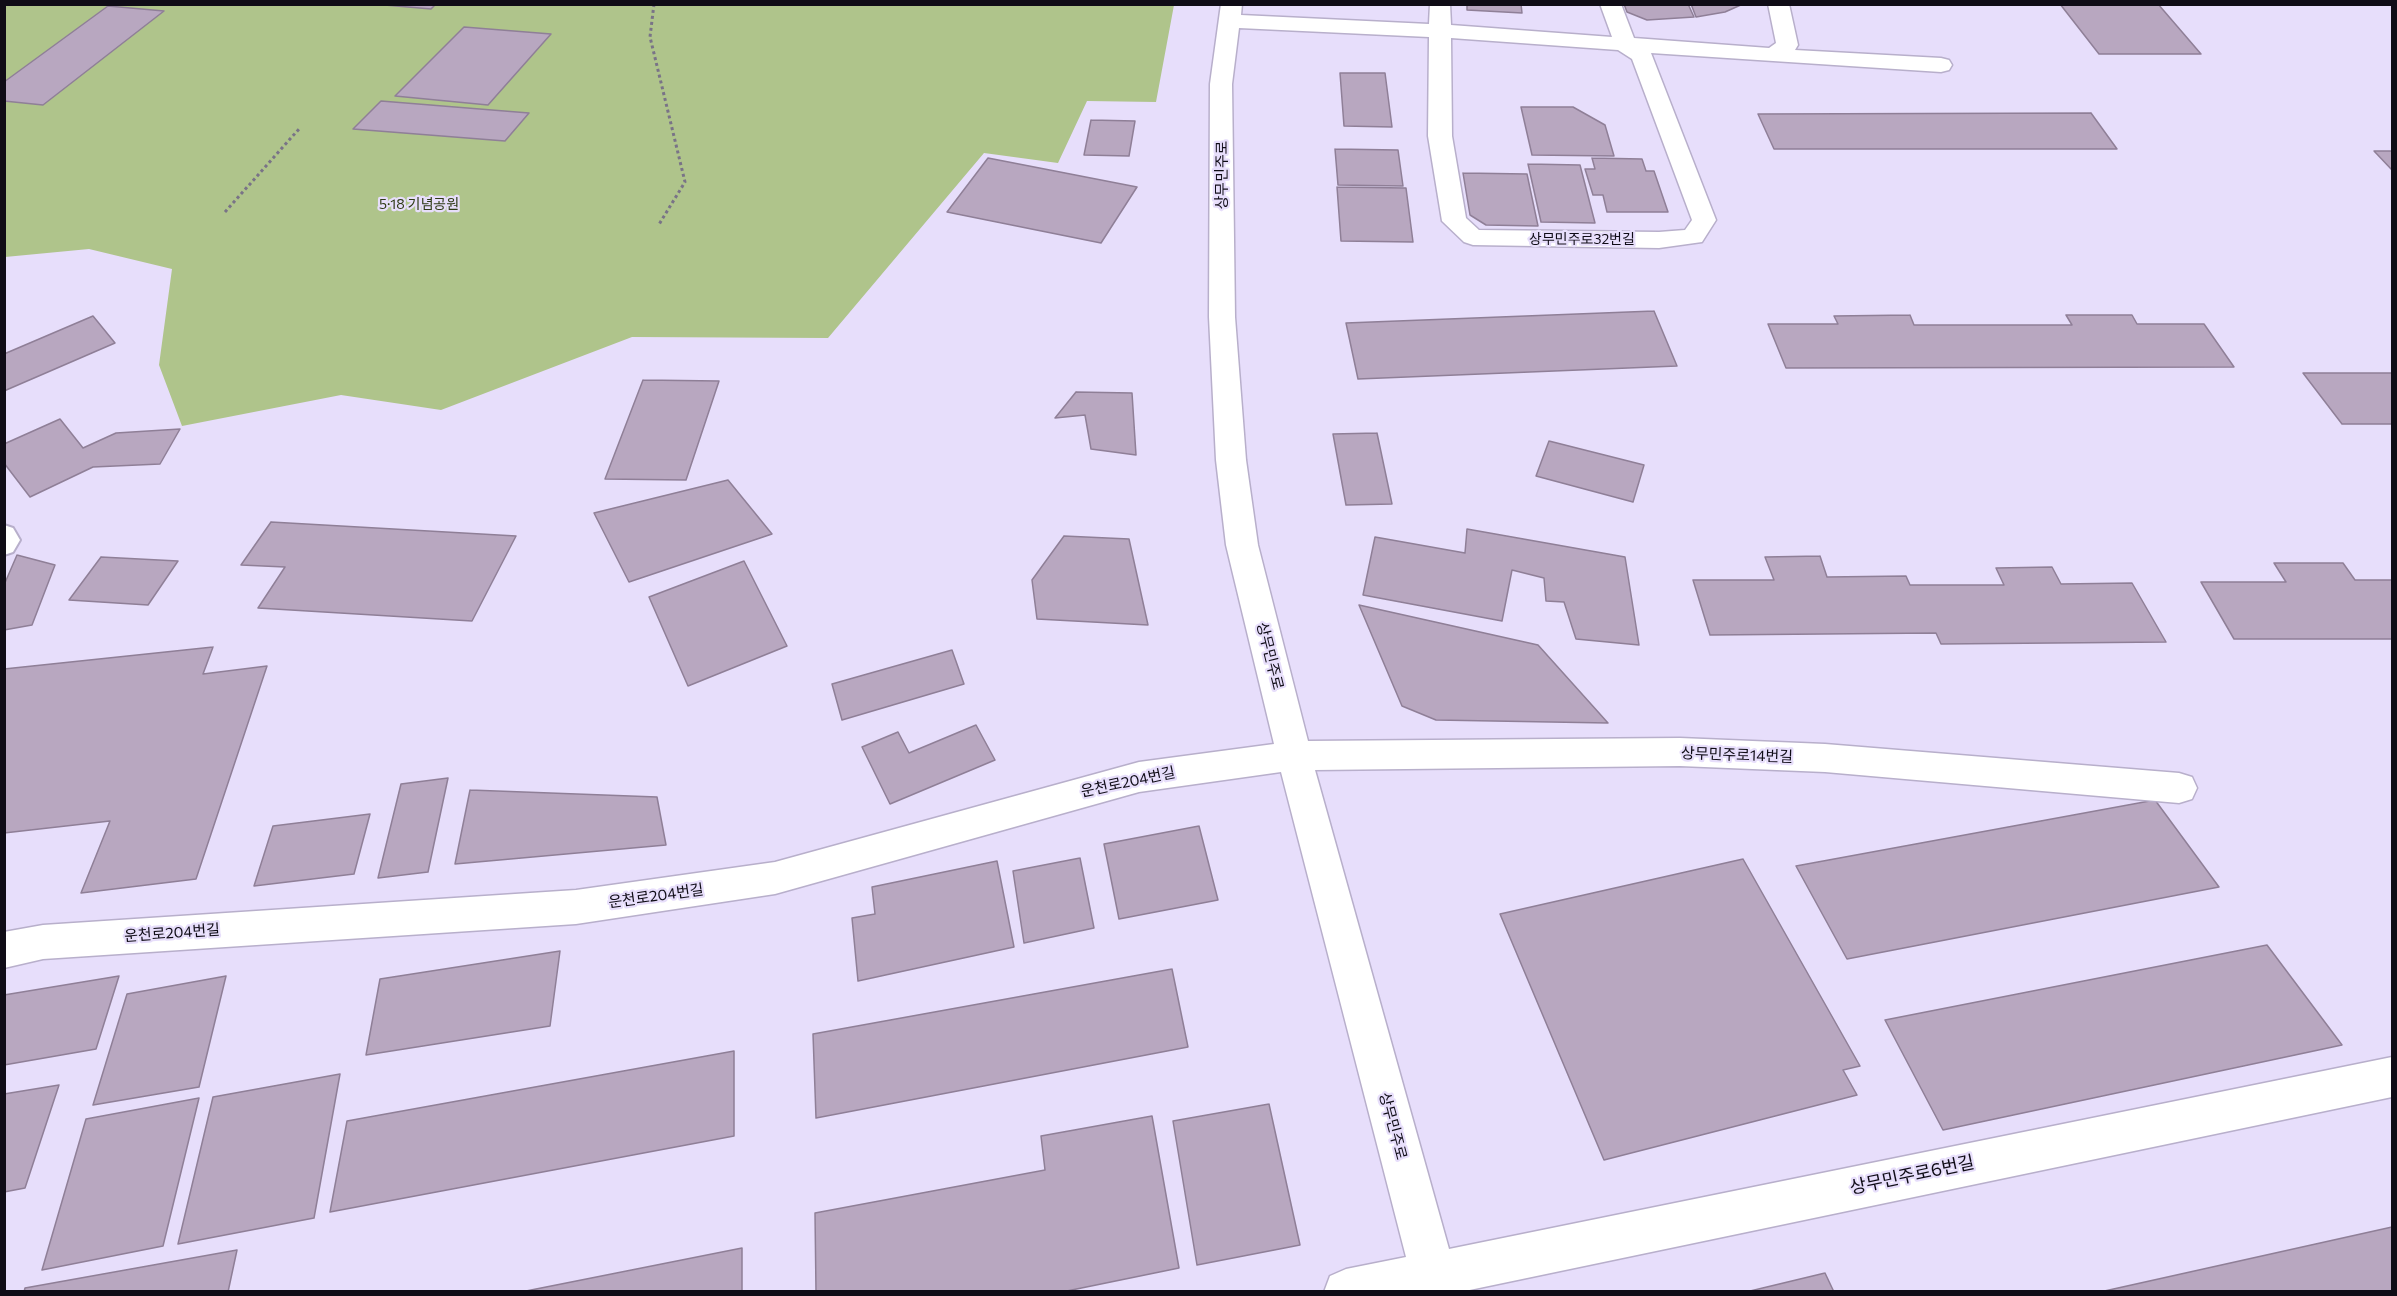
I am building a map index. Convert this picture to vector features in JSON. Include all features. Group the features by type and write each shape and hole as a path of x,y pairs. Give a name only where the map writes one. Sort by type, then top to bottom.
{"street":[{"name":"상무민주로32번길","path":"1440,4 1440,136 1454,221 1473,237 1659,240 1694,237 1704,220 1642,55 1626,45 1610,4"},
{"path":"1774,56 1787,45 1778,4"},
{"path":"1230,13 1774,56 1941,65"},
{"name":"상무민주로","path":"1230,13 1221,84 1222,317 1231,459 1242,545 1294,756 1435,1282"},
{"name":"상무민주로14번길","path":"1294,756 1680,752 1825,758 2179,788"},
{"name":"운천로204번길","path":"4,950 43,942 576,907 775,879 1139,777 1294,756"},
{"name":"상무민주로6번길","path":"1346,1292 1435,1282 2392,1077"}],"lane":[{"path":"4,535 7,540 4,545"}],"path":[{"path":"654,4 650,37 685,182 658,226"},
{"path":"225,212 299,129"}],"green space":[{"name":"5·18 기념공원","path":"5,5 1174,5 1156,102 1087,101 1058,163 984,153 828,338 632,337 441,410 341,395 182,426 159,365 172,269 89,249 5,257"}],"building":[{"path":"373,4 436,4 431,9"},
{"path":"1467,4 1521,4 1522,13 1467,10"},
{"path":"1624,4 1688,4 1694,17 1647,20 1627,12"},
{"path":"1691,4 1743,4 1725,12 1696,17"},
{"path":"2060,4 2158,4 2201,54 2099,54"},
{"path":"108,6 164,11 43,105 4,101 4,82"},
{"path":"464,27 551,34 488,105 395,96"},
{"path":"1340,73 1385,73 1392,127 1344,126"},
{"path":"381,101 529,113 505,141 353,129"},
{"path":"1521,107 1573,107 1605,125 1614,156 1532,155"},
{"path":"2091,113 2117,149 1774,149 1758,114"},
{"path":"1091,120 1135,121 1129,156 1084,155"},
{"path":"1335,149 1398,150 1403,186 1338,185"},
{"path":"2374,151 2392,151 2392,170"},
{"path":"988,158 1137,187 1101,243 947,212"},
{"path":"1592,158 1642,159 1646,171 1654,171 1668,212 1607,212 1603,195 1593,195 1585,169 1595,169"},
{"path":"1528,164 1580,165 1595,223 1541,222"},
{"path":"1463,173 1527,174 1538,226 1486,225 1470,215"},
{"path":"1337,187 1406,188 1413,242 1341,241"},
{"path":"1654,311 1677,366 1358,379 1346,323"},
{"path":"1910,315 1914,325 2072,325 2066,315 2132,315 2137,324 2204,324 2234,367 1786,368 1768,324 1838,324 1834,316"},
{"path":"93,316 115,343 4,391 4,354"},
{"path":"2303,373 2392,373 2392,424 2342,424"},
{"path":"643,380 719,381 686,480 605,479"},
{"path":"1076,392 1132,393 1136,455 1091,449 1085,415 1055,418"},
{"path":"60,419 83,448 116,433 180,429 160,464 93,467 30,497 4,463 4,444"},
{"path":"1377,433 1392,504 1346,505 1333,434"},
{"path":"1549,441 1644,465 1633,502 1536,476"},
{"path":"728,480 772,534 629,582 594,513"},
{"path":"271,522 516,536 472,621 258,608 285,567 241,565"},
{"path":"1467,529 1625,557 1639,645 1576,639 1564,602 1546,601 1544,578 1512,570 1502,621 1363,595 1375,537 1465,553"},
{"path":"1064,536 1129,539 1148,625 1037,619 1032,580"},
{"path":"17,555 55,565 32,625 4,630 4,585"},
{"path":"1820,556 1827,577 1906,576 1910,585 2004,585 1996,568 2052,567 2061,584 2132,583 2166,642 1941,644 1936,633 1710,635 1693,580 1774,580 1765,557"},
{"path":"101,557 178,561 148,605 69,600"},
{"path":"744,561 787,646 688,686 649,597"},
{"path":"2274,563 2343,563 2355,580 2392,580 2392,639 2234,639 2201,582 2286,582"},
{"path":"1359,605 1538,645 1608,723 1436,720 1402,706"},
{"path":"213,647 203,674 267,666 196,879 81,893 110,821 4,833 4,669"},
{"path":"952,650 964,684 842,720 832,684"},
{"path":"976,725 995,760 890,804 862,747 898,732 909,753"},
{"path":"448,778 428,872 378,878 401,784"},
{"path":"470,790 657,797 666,845 455,864"},
{"path":"2155,800 2219,887 1847,959 1796,866"},
{"path":"370,814 354,874 254,886 273,826"},
{"path":"1199,826 1218,900 1119,919 1104,844"},
{"path":"1080,858 1094,928 1024,943 1013,871"},
{"path":"1743,859 1860,1066 1843,1070 1857,1095 1604,1160 1500,914"},
{"path":"997,861 1014,947 858,981 852,918 875,914 872,887"},
{"path":"2267,945 2342,1045 1943,1130 1885,1020"},
{"path":"560,951 550,1026 366,1055 380,979"},
{"path":"1172,969 1188,1047 816,1118 813,1034"},
{"path":"119,976 96,1049 4,1065 4,995"},
{"path":"226,976 199,1087 93,1105 127,994"},
{"path":"734,1051 734,1136 330,1212 347,1121"},
{"path":"340,1074 314,1218 178,1244 213,1097"},
{"path":"59,1085 25,1188 4,1192 4,1094"},
{"path":"199,1098 163,1246 42,1270 86,1119"},
{"path":"1269,1104 1300,1245 1197,1265 1173,1121"},
{"path":"1152,1116 1179,1268 1062,1292 816,1292 815,1213 1045,1170 1041,1136"},
{"path":"2392,1227 2392,1292 2100,1292"},
{"path":"742,1248 742,1292 521,1292"},
{"path":"237,1250 228,1292 24,1292 25,1288"},
{"path":"1825,1273 1834,1292 1746,1292"}]}
